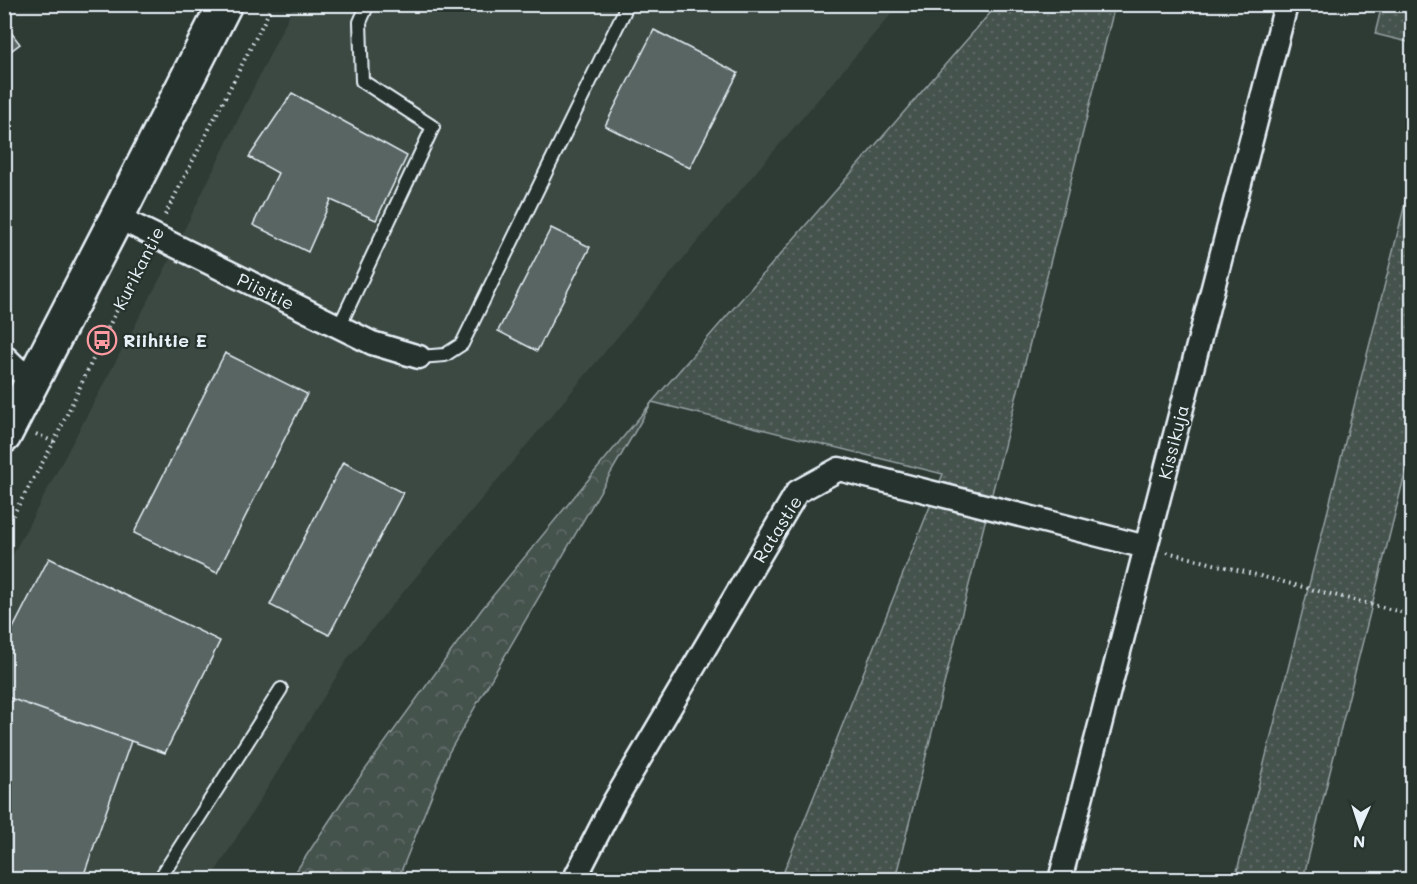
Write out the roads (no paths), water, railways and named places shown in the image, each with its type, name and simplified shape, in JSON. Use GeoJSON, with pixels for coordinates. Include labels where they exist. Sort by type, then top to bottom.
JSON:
{"type":"FeatureCollection","features":[{"type":"Feature","properties":{"kind":"street"},"geometry":{"type":"LineString","coordinates":[[4,436],[225,4]]}},
{"type":"Feature","properties":{"kind":"street","name":"Kissikuja"},"geometry":{"type":"LineString","coordinates":[[1060,879],[1286,5]]}},
{"type":"Feature","properties":{"kind":"street","name":"Piisitie"},"geometry":{"type":"LineString","coordinates":[[117,217],[372,344],[419,357]]}},
{"type":"Feature","properties":{"kind":"street"},"geometry":{"type":"LineString","coordinates":[[4,356],[32,383]]}},
{"type":"Feature","properties":{"kind":"street","name":"Ratastie"},"geometry":{"type":"LineString","coordinates":[[574,879],[614,802],[797,492],[839,469],[1146,547]]}},
{"type":"Feature","properties":{"kind":"lane"},"geometry":{"type":"LineString","coordinates":[[339,327],[433,127],[362,81],[360,22],[368,4]]}},
{"type":"Feature","properties":{"kind":"lane"},"geometry":{"type":"LineString","coordinates":[[419,357],[445,355],[462,344],[624,12],[625,4]]}},
{"type":"Feature","properties":{"kind":"lane"},"geometry":{"type":"LineString","coordinates":[[159,879],[281,689]]}},
{"type":"Feature","properties":{"kind":"place","name":"Riihitie E"},"geometry":{"type":"Point","coordinates":[102,340]}}]}
